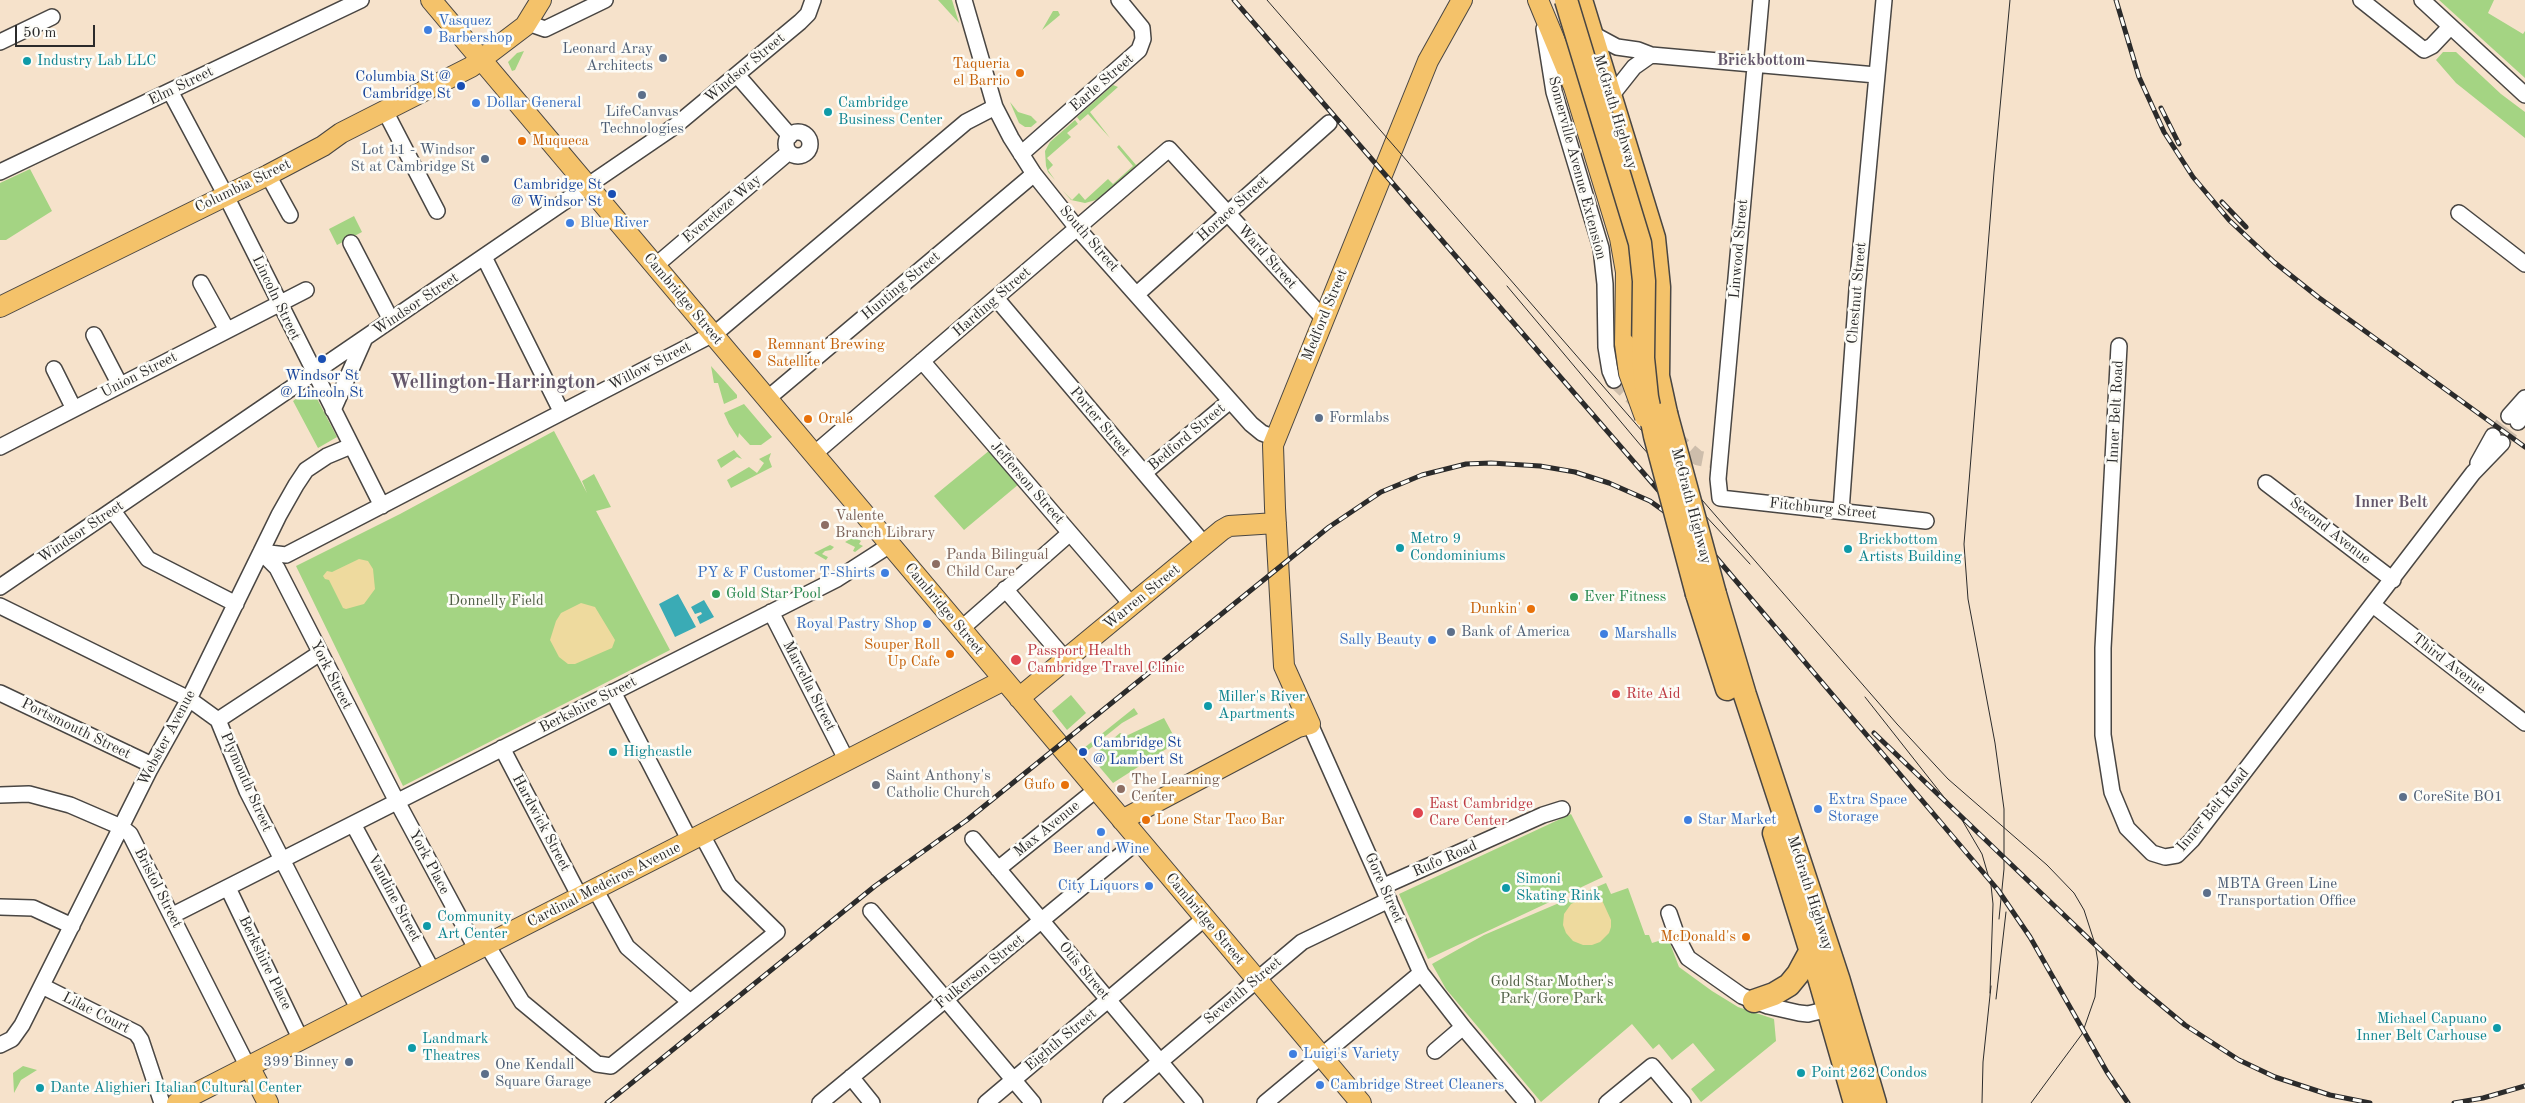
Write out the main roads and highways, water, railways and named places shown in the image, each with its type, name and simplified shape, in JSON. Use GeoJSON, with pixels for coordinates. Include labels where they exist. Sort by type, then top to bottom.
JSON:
{"type":"FeatureCollection","features":[{"type":"Feature","properties":{"kind":"highway","name":"McGrath Highway"},"geometry":{"type":"LineString","coordinates":[[1566,0],[1640,243],[1644,281],[1644,378],[1649,411],[1661,461],[1706,594],[1811,950],[1838,1007]]}},
{"type":"Feature","properties":{"kind":"highway","name":"McGrath Highway"},"geometry":{"type":"LineString","coordinates":[[1581,0],[1656,248],[1660,287],[1657,366],[1706,594],[1742,686],[1838,1007]]}},
{"type":"Feature","properties":{"kind":"highway"},"geometry":{"type":"LineString","coordinates":[[1754,1001],[1774,994],[1789,985],[1798,974],[1811,950]]}},
{"type":"Feature","properties":{"kind":"highway"},"geometry":{"type":"LineString","coordinates":[[1838,1007],[1855,1103]]}},
{"type":"Feature","properties":{"kind":"highway"},"geometry":{"type":"LineString","coordinates":[[1838,1007],[1876,1103]]}},
{"type":"Feature","properties":{"kind":"main road","name":"Cambridge Street"},"geometry":{"type":"LineString","coordinates":[[431,0],[1361,1103]]}},
{"type":"Feature","properties":{"kind":"main road"},"geometry":{"type":"LineString","coordinates":[[482,60],[528,23],[540,0]]}},
{"type":"Feature","properties":{"kind":"main road","name":"Medford Street"},"geometry":{"type":"LineString","coordinates":[[1283,649],[1273,466],[1275,438],[1428,61],[1462,0]]}},
{"type":"Feature","properties":{"kind":"main road","name":"McGrath Highway"},"geometry":{"type":"LineString","coordinates":[[1540,8],[1574,87],[1622,246],[1626,280],[1625,344],[1631,377],[1661,461]]}},
{"type":"Feature","properties":{"kind":"main road","name":"Columbia Street"},"geometry":{"type":"LineString","coordinates":[[0,307],[323,146],[341,132],[482,60]]}},
{"type":"Feature","properties":{"kind":"main road","name":"Warren Street"},"geometry":{"type":"LineString","coordinates":[[1019,698],[1229,526],[1276,523]]}},
{"type":"Feature","properties":{"kind":"main road","name":"Gore Street"},"geometry":{"type":"LineString","coordinates":[[1122,820],[1298,727],[1310,724],[1284,666],[1283,649]]}},
{"type":"Feature","properties":{"kind":"main road","name":"Cardinal Medeiros Avenue"},"geometry":{"type":"LineString","coordinates":[[177,1103],[1004,680]]}},
{"type":"Feature","properties":{"kind":"main road"},"geometry":{"type":"LineString","coordinates":[[249,1066],[268,1103]]}},
{"type":"Feature","properties":{"kind":"water"},"geometry":{"type":"Polygon","coordinates":[[[678,594],[696,627],[675,637],[659,604],[678,594]]]}},
{"type":"Feature","properties":{"kind":"water"},"geometry":{"type":"Polygon","coordinates":[[[704,600],[714,617],[700,624],[697,617],[702,614],[701,612],[695,614],[691,607],[704,600]]]}},
{"type":"Feature","properties":{"kind":"tunnel"},"geometry":{"type":"LineString","coordinates":[[1614,380],[1638,403]]}},
{"type":"Feature","properties":{"kind":"tunnel"},"geometry":{"type":"LineString","coordinates":[[2493,436],[2509,416]]}},
{"type":"Feature","properties":{"kind":"tunnel"},"geometry":{"type":"LineString","coordinates":[[2502,443],[2518,422]]}},
{"type":"Feature","properties":{"kind":"tunnel"},"geometry":{"type":"LineString","coordinates":[[1673,436],[1698,458],[1719,462]]}},
{"type":"Feature","properties":{"kind":"tram line"},"geometry":{"type":"LineString","coordinates":[[1267,0],[1897,724],[1948,779],[2047,865],[2074,893],[2084,910],[2095,944],[2098,962],[2095,997],[2082,1034],[2031,1103]]}},
{"type":"Feature","properties":{"kind":"tram line"},"geometry":{"type":"LineString","coordinates":[[1999,919],[2004,869],[2004,809],[1995,743],[1968,599],[1964,544],[2010,0]]}},
{"type":"Feature","properties":{"kind":"tram line"},"geometry":{"type":"LineString","coordinates":[[1507,286],[1642,447],[1750,564]]}},
{"type":"Feature","properties":{"kind":"tram line"},"geometry":{"type":"LineString","coordinates":[[1865,697],[1962,820],[1982,854],[1991,885],[1993,904],[1990,993]]}},
{"type":"Feature","properties":{"kind":"tram line"},"geometry":{"type":"LineString","coordinates":[[1996,999],[2006,912]]}},
{"type":"Feature","properties":{"kind":"tram line"},"geometry":{"type":"LineString","coordinates":[[1982,1103],[1983,1062],[1991,986]]}},
{"type":"Feature","properties":{"kind":"railway"},"geometry":{"type":"LineString","coordinates":[[1234,0],[1698,536],[1998,890],[2030,937],[2107,1072],[2128,1103]]}},
{"type":"Feature","properties":{"kind":"railway"},"geometry":{"type":"LineString","coordinates":[[2116,0],[2139,77],[2164,132],[2193,177],[2229,220],[2274,262],[2318,297],[2525,447]]}},
{"type":"Feature","properties":{"kind":"railway"},"geometry":{"type":"LineString","coordinates":[[2161,108],[2179,144]]}},
{"type":"Feature","properties":{"kind":"railway"},"geometry":{"type":"LineString","coordinates":[[2222,202],[2246,227]]}},
{"type":"Feature","properties":{"kind":"railway"},"geometry":{"type":"LineString","coordinates":[[607,1103],[875,886],[967,820],[1329,527],[1381,492],[1422,475],[1466,464],[1491,463],[1540,466],[1575,472],[1609,483],[1650,501],[1678,521]]}},
{"type":"Feature","properties":{"kind":"railway"},"geometry":{"type":"LineString","coordinates":[[1874,733],[2137,985],[2185,1025],[2239,1060],[2275,1077],[2330,1095],[2370,1103]]}},
{"type":"Feature","properties":{"kind":"railway"},"geometry":{"type":"LineString","coordinates":[[2454,1103],[2483,1098],[2525,1086]]}},
{"type":"Feature","properties":{"kind":"place","name":"Vasquez Barbershop"},"geometry":{"type":"Point","coordinates":[428,30]}},
{"type":"Feature","properties":{"kind":"place","name":"Leonard Aray Architects"},"geometry":{"type":"Point","coordinates":[663,58]}},
{"type":"Feature","properties":{"kind":"place","name":"Industry Lab LLC"},"geometry":{"type":"Point","coordinates":[27,61]}},
{"type":"Feature","properties":{"kind":"place","name":"Taqueria el Barrio"},"geometry":{"type":"Point","coordinates":[1020,73]}},
{"type":"Feature","properties":{"kind":"place","name":"Columbia St @ Cambridge St"},"geometry":{"type":"Point","coordinates":[461,86]}},
{"type":"Feature","properties":{"kind":"place","name":"LifeCanvas Technologies"},"geometry":{"type":"Point","coordinates":[642,95]}},
{"type":"Feature","properties":{"kind":"place","name":"Dollar General"},"geometry":{"type":"Point","coordinates":[476,103]}},
{"type":"Feature","properties":{"kind":"place","name":"Cambridge Business Center"},"geometry":{"type":"Point","coordinates":[828,112]}},
{"type":"Feature","properties":{"kind":"place","name":"Muqueca"},"geometry":{"type":"Point","coordinates":[522,141]}},
{"type":"Feature","properties":{"kind":"place","name":"Lot 11 - Windsor St at Cambridge St"},"geometry":{"type":"Point","coordinates":[485,159]}},
{"type":"Feature","properties":{"kind":"place","name":"Cambridge St @ Windsor St"},"geometry":{"type":"Point","coordinates":[612,194]}},
{"type":"Feature","properties":{"kind":"place","name":"Blue River"},"geometry":{"type":"Point","coordinates":[570,223]}},
{"type":"Feature","properties":{"kind":"place","name":"Remnant Brewing Satellite"},"geometry":{"type":"Point","coordinates":[757,354]}},
{"type":"Feature","properties":{"kind":"place","name":"Windsor St @ Lincoln St"},"geometry":{"type":"Point","coordinates":[322,359]}},
{"type":"Feature","properties":{"kind":"place","name":"Formlabs"},"geometry":{"type":"Point","coordinates":[1319,418]}},
{"type":"Feature","properties":{"kind":"place","name":"Orale"},"geometry":{"type":"Point","coordinates":[808,419]}},
{"type":"Feature","properties":{"kind":"place","name":"Valente Branch Library"},"geometry":{"type":"Point","coordinates":[825,525]}},
{"type":"Feature","properties":{"kind":"place","name":"Metro 9 Condominiums"},"geometry":{"type":"Point","coordinates":[1400,548]}},
{"type":"Feature","properties":{"kind":"place","name":"Brickbottom Artists Building"},"geometry":{"type":"Point","coordinates":[1848,549]}},
{"type":"Feature","properties":{"kind":"place","name":"Panda Bilingual Child Care"},"geometry":{"type":"Point","coordinates":[936,564]}},
{"type":"Feature","properties":{"kind":"place","name":"PY & F Customer T-Shirts"},"geometry":{"type":"Point","coordinates":[885,573]}},
{"type":"Feature","properties":{"kind":"place","name":"Gold Star Pool"},"geometry":{"type":"Point","coordinates":[716,594]}},
{"type":"Feature","properties":{"kind":"place","name":"Ever Fitness"},"geometry":{"type":"Point","coordinates":[1574,597]}},
{"type":"Feature","properties":{"kind":"place","name":"Dunkin'"},"geometry":{"type":"Point","coordinates":[1531,609]}},
{"type":"Feature","properties":{"kind":"place","name":"Royal Pastry Shop"},"geometry":{"type":"Point","coordinates":[927,624]}},
{"type":"Feature","properties":{"kind":"place","name":"Bank of America"},"geometry":{"type":"Point","coordinates":[1451,632]}},
{"type":"Feature","properties":{"kind":"place","name":"Marshalls"},"geometry":{"type":"Point","coordinates":[1604,634]}},
{"type":"Feature","properties":{"kind":"place","name":"Sally Beauty"},"geometry":{"type":"Point","coordinates":[1432,640]}},
{"type":"Feature","properties":{"kind":"place","name":"Souper Roll Up Cafe"},"geometry":{"type":"Point","coordinates":[950,654]}},
{"type":"Feature","properties":{"kind":"place","name":"Passport Health Cambridge Travel Clinic"},"geometry":{"type":"Point","coordinates":[1016,660]}},
{"type":"Feature","properties":{"kind":"place","name":"Rite Aid"},"geometry":{"type":"Point","coordinates":[1616,694]}},
{"type":"Feature","properties":{"kind":"place","name":"Miller's River Apartments"},"geometry":{"type":"Point","coordinates":[1208,706]}},
{"type":"Feature","properties":{"kind":"place","name":"Highcastle"},"geometry":{"type":"Point","coordinates":[613,752]}},
{"type":"Feature","properties":{"kind":"place","name":"Cambridge St @ Lambert St"},"geometry":{"type":"Point","coordinates":[1083,752]}},
{"type":"Feature","properties":{"kind":"place","name":"Saint Anthony's Catholic Church"},"geometry":{"type":"Point","coordinates":[876,785]}},
{"type":"Feature","properties":{"kind":"place","name":"Gufo"},"geometry":{"type":"Point","coordinates":[1065,785]}},
{"type":"Feature","properties":{"kind":"place","name":"The Learning Center"},"geometry":{"type":"Point","coordinates":[1121,789]}},
{"type":"Feature","properties":{"kind":"place","name":"CoreSite BO1"},"geometry":{"type":"Point","coordinates":[2403,797]}},
{"type":"Feature","properties":{"kind":"place","name":"Extra Space Storage"},"geometry":{"type":"Point","coordinates":[1818,809]}},
{"type":"Feature","properties":{"kind":"place","name":"East Cambridge Care Center"},"geometry":{"type":"Point","coordinates":[1418,813]}},
{"type":"Feature","properties":{"kind":"place","name":"Lone Star Taco Bar"},"geometry":{"type":"Point","coordinates":[1146,820]}},
{"type":"Feature","properties":{"kind":"place","name":"Star Market"},"geometry":{"type":"Point","coordinates":[1688,820]}},
{"type":"Feature","properties":{"kind":"place","name":"Beer and Wine"},"geometry":{"type":"Point","coordinates":[1101,832]}},
{"type":"Feature","properties":{"kind":"place","name":"City Liquors"},"geometry":{"type":"Point","coordinates":[1149,886]}},
{"type":"Feature","properties":{"kind":"place","name":"Simoni Skating Rink"},"geometry":{"type":"Point","coordinates":[1506,888]}},
{"type":"Feature","properties":{"kind":"place","name":"MBTA Green Line Transportation Office"},"geometry":{"type":"Point","coordinates":[2207,893]}},
{"type":"Feature","properties":{"kind":"place","name":"Community Art Center"},"geometry":{"type":"Point","coordinates":[427,926]}},
{"type":"Feature","properties":{"kind":"place","name":"McDonald's"},"geometry":{"type":"Point","coordinates":[1746,937]}},
{"type":"Feature","properties":{"kind":"place","name":"Michael Capuano Inner Belt Carhouse"},"geometry":{"type":"Point","coordinates":[2497,1028]}},
{"type":"Feature","properties":{"kind":"place","name":"Landmark Theatres"},"geometry":{"type":"Point","coordinates":[412,1048]}},
{"type":"Feature","properties":{"kind":"place","name":"Luigi's Variety"},"geometry":{"type":"Point","coordinates":[1293,1054]}},
{"type":"Feature","properties":{"kind":"place","name":"399 Binney"},"geometry":{"type":"Point","coordinates":[349,1062]}},
{"type":"Feature","properties":{"kind":"place","name":"Point 262 Condos"},"geometry":{"type":"Point","coordinates":[1801,1073]}},
{"type":"Feature","properties":{"kind":"place","name":"One Kendall Square Garage"},"geometry":{"type":"Point","coordinates":[485,1074]}},
{"type":"Feature","properties":{"kind":"place","name":"Cambridge Street Cleaners"},"geometry":{"type":"Point","coordinates":[1320,1085]}},
{"type":"Feature","properties":{"kind":"place","name":"Dante Alighieri Italian Cultural Center"},"geometry":{"type":"Point","coordinates":[40,1088]}},
{"type":"Feature","properties":{"kind":"district","name":"Brickbottom"},"geometry":{"type":"Point","coordinates":[1761,61]}},
{"type":"Feature","properties":{"kind":"district","name":"Wellington-Harrington"},"geometry":{"type":"Point","coordinates":[493,383]}},
{"type":"Feature","properties":{"kind":"district","name":"Inner Belt"},"geometry":{"type":"Point","coordinates":[2391,503]}},
{"type":"Feature","properties":{"kind":"park label","name":"Donnelly Field"},"geometry":{"type":"Point","coordinates":[496,601]}},
{"type":"Feature","properties":{"kind":"park label","name":"Gold Star Mother's Park/Gore Park"},"geometry":{"type":"Point","coordinates":[1552,990]}}]}
